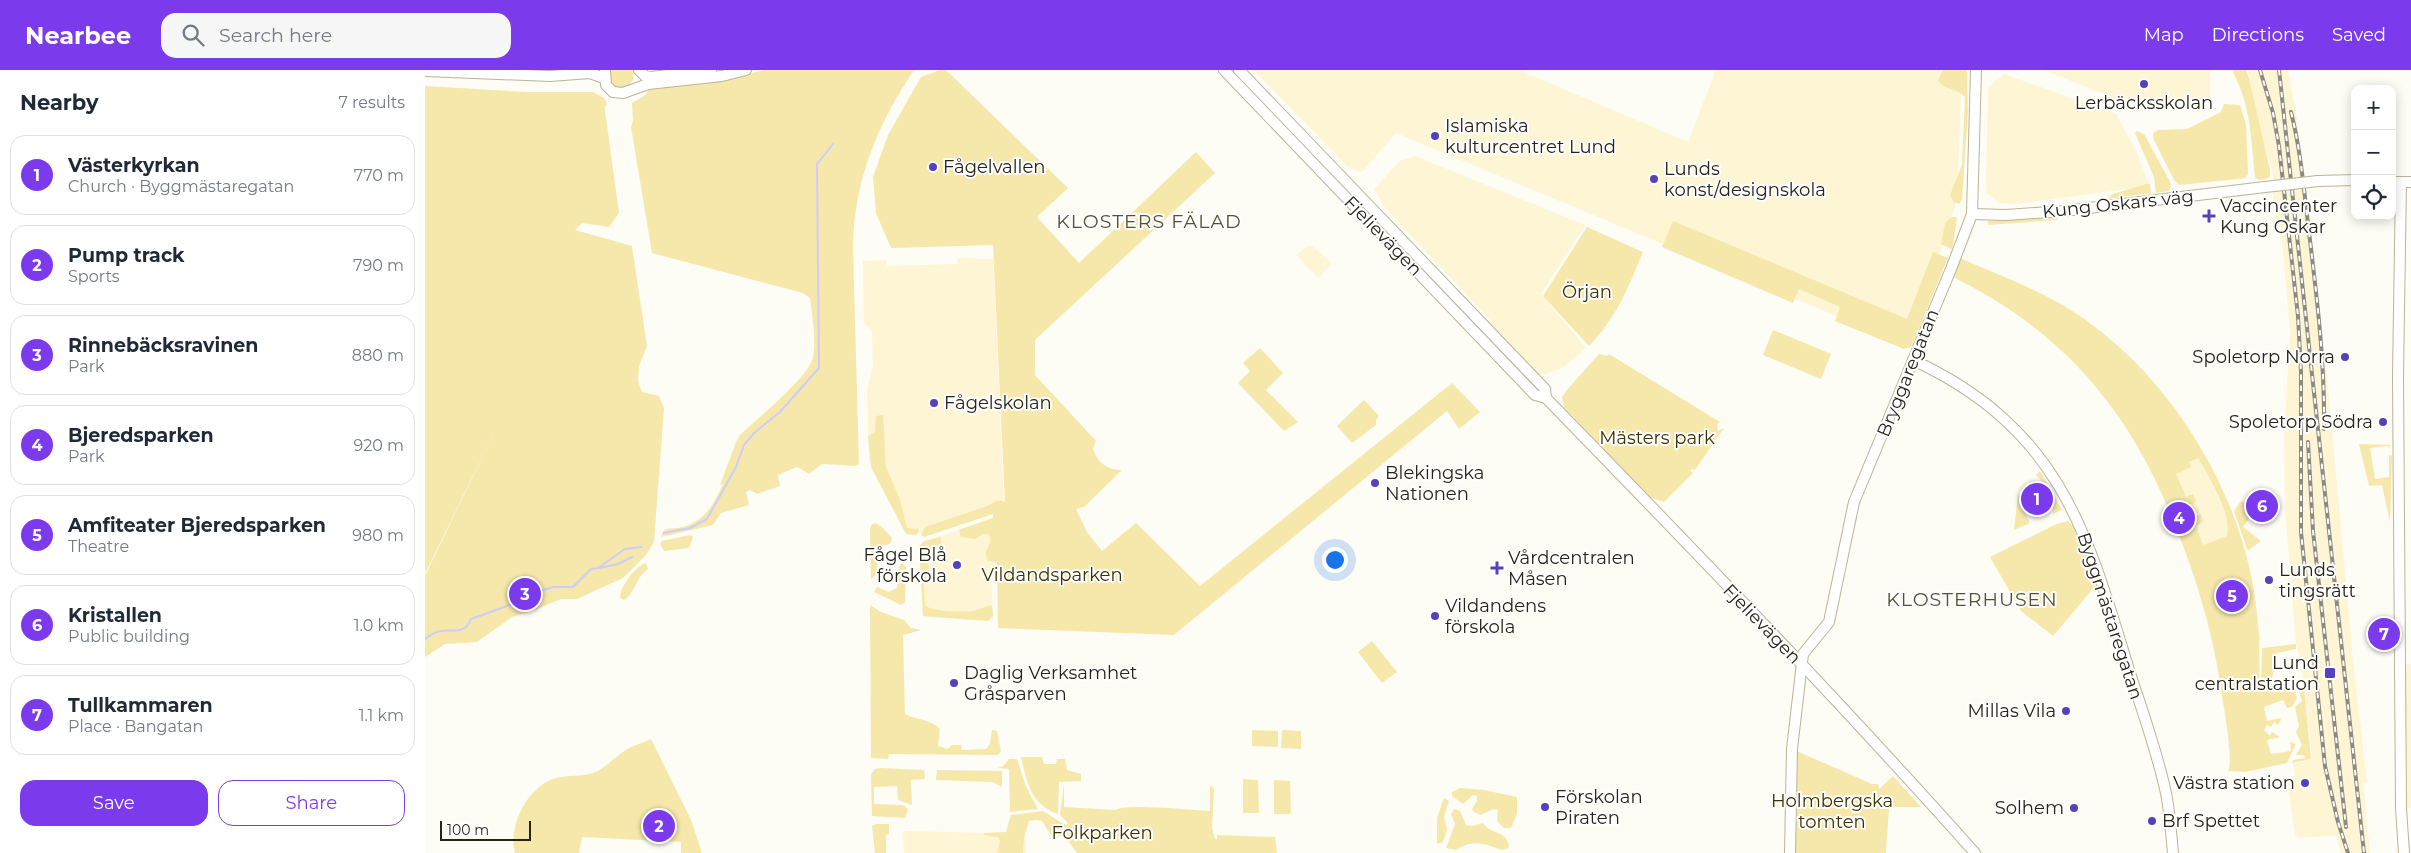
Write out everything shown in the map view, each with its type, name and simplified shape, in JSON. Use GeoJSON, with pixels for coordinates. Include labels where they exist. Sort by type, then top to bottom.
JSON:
{"type":"FeatureCollection","features":[{"type":"Feature","properties":{"kind":"main road"},"geometry":{"type":"LineString","coordinates":[[639,70],[645,76],[651,77],[711,70]]}},
{"type":"Feature","properties":{"kind":"main road"},"geometry":{"type":"LineString","coordinates":[[635,88],[639,80],[639,70]]}},
{"type":"Feature","properties":{"kind":"main road"},"geometry":{"type":"LineString","coordinates":[[425,71],[550,76],[589,73],[604,74],[608,87],[616,92],[626,93],[635,88],[671,81],[722,76],[746,70]]}},
{"type":"Feature","properties":{"kind":"main road","name":"Fjelievägen"},"geometry":{"type":"LineString","coordinates":[[1224,70],[1535,395],[1546,398],[1802,664],[1975,853]]}},
{"type":"Feature","properties":{"kind":"main road","name":"Fjelievägen"},"geometry":{"type":"LineString","coordinates":[[1239,70],[1545,389],[1546,398]]}},
{"type":"Feature","properties":{"kind":"main road","name":"Bryggaregatan"},"geometry":{"type":"LineString","coordinates":[[1790,853],[1793,749],[1804,651],[1826,627],[1833,613],[1854,502],[1972,214],[1976,70]]}},
{"type":"Feature","properties":{"kind":"main road","name":"Kung Oskars väg"},"geometry":{"type":"LineString","coordinates":[[1972,214],[2064,211],[2318,181],[2351,180]]}},
{"type":"Feature","properties":{"kind":"main road"},"geometry":{"type":"LineString","coordinates":[[2401,182],[2398,292],[2401,808],[2403,853]]}},
{"type":"Feature","properties":{"kind":"main road","name":"Byggmästaregatan"},"geometry":{"type":"LineString","coordinates":[[1913,360],[1967,389],[2011,423],[2047,465],[2078,520],[2106,592],[2166,792],[2173,853]]}},
{"type":"Feature","properties":{"kind":"main road"},"geometry":{"type":"LineString","coordinates":[[1798,698],[1805,684],[1811,683],[1822,686]]}},
{"type":"Feature","properties":{"kind":"shaded area"},"geometry":{"type":"Polygon","coordinates":[[[1254,70],[1519,70],[1688,142],[1716,70],[1962,70],[1957,200],[1925,301],[1904,344],[1396,133],[1362,172],[1348,167],[1254,70]]]}},
{"type":"Feature","properties":{"kind":"shaded area","name":"Lerbäcksskolan"},"geometry":{"type":"Polygon","coordinates":[[[2044,70],[2210,70],[2210,103],[2114,98],[2044,70]]]}},
{"type":"Feature","properties":{"kind":"shaded area"},"geometry":{"type":"Polygon","coordinates":[[[2248,70],[2288,70],[2297,120],[2328,386],[2353,660],[2367,782],[2363,783],[2370,853],[2341,853],[2336,835],[2299,838],[2295,835],[2287,778],[2295,776],[2293,764],[2312,759],[2302,667],[2296,644],[2285,509],[2284,435],[2290,333],[2281,228],[2275,218],[2273,201],[2273,173],[2259,126],[2248,70]]]}},
{"type":"Feature","properties":{"kind":"shaded area"},"geometry":{"type":"Polygon","coordinates":[[[2004,74],[2116,114],[2136,151],[2149,184],[2143,187],[2016,204],[1999,203],[1986,192],[1988,87],[2004,74]]]}},
{"type":"Feature","properties":{"kind":"shaded area"},"geometry":{"type":"Polygon","coordinates":[[[1415,156],[1585,225],[1541,294],[1586,348],[1564,367],[1539,376],[1489,324],[1490,320],[1386,209],[1374,189],[1400,161],[1415,156]]]}},
{"type":"Feature","properties":{"kind":"shaded area"},"geometry":{"type":"Polygon","coordinates":[[[1307,246],[1312,246],[1332,263],[1318,278],[1296,255],[1307,246]]]}},
{"type":"Feature","properties":{"kind":"shaded area","name":"Fågelskolan"},"geometry":{"type":"Polygon","coordinates":[[[958,258],[993,259],[1004,502],[926,533],[910,532],[869,459],[867,390],[873,367],[872,331],[864,323],[863,261],[887,260],[887,266],[957,264],[958,258]]]}},
{"type":"Feature","properties":{"kind":"shaded area"},"geometry":{"type":"Polygon","coordinates":[[[2198,458],[2217,493],[2233,532],[2213,580],[2165,474],[2198,458]]]}},
{"type":"Feature","properties":{"kind":"shaded area","name":"Fågel Blå förskola"},"geometry":{"type":"Polygon","coordinates":[[[993,518],[997,560],[991,571],[993,621],[929,617],[922,612],[923,542],[993,518]]]}},
{"type":"Feature","properties":{"kind":"shaded area"},"geometry":{"type":"Polygon","coordinates":[[[2400,664],[2411,664],[2411,808],[2401,808],[2400,664]]]}},
{"type":"Feature","properties":{"kind":"shaded area"},"geometry":{"type":"Polygon","coordinates":[[[903,831],[1026,834],[1026,853],[904,853],[903,831]]]}},
{"type":"Feature","properties":{"kind":"green space"},"geometry":{"type":"Polygon","coordinates":[[[609,70],[633,70],[633,80],[627,87],[617,88],[610,83],[609,70]]]}},
{"type":"Feature","properties":{"kind":"green space"},"geometry":{"type":"Polygon","coordinates":[[[764,70],[914,70],[878,133],[857,201],[853,250],[859,464],[855,466],[822,464],[809,474],[797,467],[778,475],[780,486],[757,494],[750,490],[746,492],[749,505],[721,513],[713,525],[661,537],[663,531],[691,524],[708,511],[723,484],[720,485],[740,435],[789,390],[811,363],[814,349],[814,331],[810,298],[803,293],[652,253],[631,127],[633,121],[632,103],[646,95],[649,88],[740,76],[764,70]]]}},
{"type":"Feature","properties":{"kind":"green space","name":"Vildandsparken"},"geometry":{"type":"Polygon","coordinates":[[[940,70],[946,70],[1068,188],[1037,217],[1079,263],[1196,152],[1215,173],[1035,340],[1035,375],[1096,441],[1093,449],[1100,462],[1112,469],[1122,470],[1084,507],[1076,509],[1087,532],[1102,551],[1136,523],[1200,586],[1452,383],[1480,412],[1459,429],[1447,411],[1174,635],[998,628],[997,562],[988,561],[986,555],[991,539],[988,534],[983,534],[975,539],[961,537],[959,530],[993,518],[993,514],[924,537],[921,535],[925,527],[987,506],[998,500],[1005,502],[993,245],[891,248],[876,213],[873,177],[888,135],[921,77],[940,70]]]}},
{"type":"Feature","properties":{"kind":"green space"},"geometry":{"type":"Polygon","coordinates":[[[1943,70],[1966,70],[1967,72],[1968,111],[1962,199],[1959,204],[1954,202],[1950,195],[1962,165],[1965,97],[1938,81],[1943,70]]]}},
{"type":"Feature","properties":{"kind":"green space"},"geometry":{"type":"Polygon","coordinates":[[[2232,70],[2246,70],[2249,78],[2270,170],[2270,177],[2266,179],[2258,180],[2255,177],[2247,109],[2232,70]]]}},
{"type":"Feature","properties":{"kind":"green space"},"geometry":{"type":"Polygon","coordinates":[[[425,86],[526,92],[593,92],[604,98],[607,104],[605,111],[619,213],[609,227],[582,223],[575,230],[632,246],[647,346],[639,366],[638,381],[642,392],[659,396],[664,408],[654,542],[646,555],[623,578],[577,599],[561,599],[512,617],[477,642],[445,644],[425,657],[425,576],[501,418],[425,574],[425,86]]]}},
{"type":"Feature","properties":{"kind":"green space"},"geometry":{"type":"Polygon","coordinates":[[[2224,104],[2240,105],[2246,125],[2248,174],[2245,178],[2179,185],[2174,180],[2153,138],[2153,133],[2158,130],[2187,129],[2221,112],[2224,104]]]}},
{"type":"Feature","properties":{"kind":"green space"},"geometry":{"type":"Polygon","coordinates":[[[2137,131],[2144,134],[2169,180],[2171,185],[2169,191],[2156,193],[2154,177],[2135,133],[2137,131]]]}},
{"type":"Feature","properties":{"kind":"green space"},"geometry":{"type":"Polygon","coordinates":[[[2150,184],[2151,193],[2106,199],[2113,194],[2150,184]]]}},
{"type":"Feature","properties":{"kind":"green space"},"geometry":{"type":"Polygon","coordinates":[[[1952,217],[1957,217],[1953,245],[1949,254],[1951,249],[1941,244],[1945,223],[1952,217]]]}},
{"type":"Feature","properties":{"kind":"green space"},"geometry":{"type":"Polygon","coordinates":[[[2057,217],[2057,220],[1988,225],[1988,221],[2057,217]]]}},
{"type":"Feature","properties":{"kind":"green space"},"geometry":{"type":"Polygon","coordinates":[[[1673,221],[1907,319],[1933,252],[1948,258],[1912,346],[1904,349],[1835,321],[1840,307],[1799,289],[1793,303],[1662,247],[1673,221]]]}},
{"type":"Feature","properties":{"kind":"green space","name":"Örjan"},"geometry":{"type":"Polygon","coordinates":[[[1587,227],[1643,252],[1627,290],[1614,313],[1589,346],[1543,296],[1587,227]]]}},
{"type":"Feature","properties":{"kind":"green space"},"geometry":{"type":"Polygon","coordinates":[[[1962,259],[2016,282],[2069,309],[2101,332],[2132,359],[2160,389],[2185,422],[2207,458],[2225,495],[2240,533],[2256,602],[2261,687],[2262,648],[2296,644],[2296,649],[2277,653],[2272,678],[2261,689],[2261,692],[2294,688],[2297,698],[2292,707],[2287,708],[2283,700],[2264,707],[2267,721],[2280,718],[2281,720],[2278,725],[2274,722],[2271,727],[2267,725],[2264,730],[2270,736],[2272,732],[2280,737],[2267,740],[2271,754],[2291,751],[2290,742],[2296,744],[2287,763],[2245,772],[2228,771],[2230,756],[2226,719],[2206,615],[2182,543],[2164,498],[2143,457],[2120,419],[2094,384],[2064,353],[2030,324],[1992,298],[1949,275],[1955,260],[1962,259]],[[2198,458],[2189,462],[2191,467],[2176,474],[2186,497],[2193,494],[2196,502],[2189,506],[2193,517],[2201,514],[2203,522],[2196,526],[2203,545],[2227,536],[2228,528],[2227,518],[2214,486],[2198,458]]]}},
{"type":"Feature","properties":{"kind":"green space"},"geometry":{"type":"Polygon","coordinates":[[[1773,330],[1831,354],[1821,379],[1763,355],[1773,330]]]}},
{"type":"Feature","properties":{"kind":"green space"},"geometry":{"type":"Polygon","coordinates":[[[1260,348],[1283,373],[1266,390],[1298,422],[1284,431],[1238,383],[1250,371],[1243,363],[1260,348]]]}},
{"type":"Feature","properties":{"kind":"green space","name":"Mästers park"},"geometry":{"type":"Polygon","coordinates":[[[1599,354],[1607,356],[1609,354],[1720,422],[1717,424],[1718,431],[1724,428],[1695,470],[1692,469],[1690,471],[1693,473],[1664,502],[1649,497],[1564,407],[1562,397],[1599,354]]]}},
{"type":"Feature","properties":{"kind":"green space"},"geometry":{"type":"Polygon","coordinates":[[[1364,400],[1379,416],[1376,420],[1376,425],[1352,443],[1337,426],[1364,400]]]}},
{"type":"Feature","properties":{"kind":"green space"},"geometry":{"type":"Polygon","coordinates":[[[883,415],[886,467],[900,500],[907,528],[919,529],[917,535],[906,534],[871,467],[868,436],[875,432],[876,416],[883,415]]]}},
{"type":"Feature","properties":{"kind":"green space"},"geometry":{"type":"Polygon","coordinates":[[[2359,444],[2390,445],[2389,449],[2388,446],[2370,448],[2375,479],[2389,477],[2389,455],[2392,456],[2390,522],[2382,485],[2369,486],[2359,444]]]}},
{"type":"Feature","properties":{"kind":"green space"},"geometry":{"type":"Polygon","coordinates":[[[2040,471],[2062,510],[2053,514],[2053,502],[2040,487],[2041,480],[2036,475],[2040,471]]]}},
{"type":"Feature","properties":{"kind":"green space"},"geometry":{"type":"Polygon","coordinates":[[[2018,494],[2022,497],[2022,507],[2030,523],[2014,530],[2018,494]]]}},
{"type":"Feature","properties":{"kind":"green space"},"geometry":{"type":"Polygon","coordinates":[[[2241,501],[2256,509],[2243,527],[2261,541],[2249,550],[2247,549],[2234,511],[2241,501]]]}},
{"type":"Feature","properties":{"kind":"green space"},"geometry":{"type":"Polygon","coordinates":[[[2068,521],[2073,526],[2096,585],[2053,636],[2021,611],[1990,557],[2057,524],[2068,521]]]}},
{"type":"Feature","properties":{"kind":"green space"},"geometry":{"type":"Polygon","coordinates":[[[875,523],[882,527],[892,538],[891,543],[880,547],[876,575],[871,579],[870,531],[871,525],[875,523]]]}},
{"type":"Feature","properties":{"kind":"green space"},"geometry":{"type":"Polygon","coordinates":[[[690,535],[693,537],[689,548],[664,551],[660,544],[662,541],[690,535]]]}},
{"type":"Feature","properties":{"kind":"green space"},"geometry":{"type":"Polygon","coordinates":[[[941,537],[941,545],[928,547],[924,551],[929,568],[924,584],[925,605],[934,609],[955,611],[973,611],[992,606],[993,615],[988,621],[923,616],[919,546],[924,541],[941,537]]]}},
{"type":"Feature","properties":{"kind":"green space"},"geometry":{"type":"Polygon","coordinates":[[[646,563],[648,569],[640,577],[631,594],[624,600],[620,598],[629,578],[637,568],[646,563]]]}},
{"type":"Feature","properties":{"kind":"green space"},"geometry":{"type":"Polygon","coordinates":[[[902,563],[906,567],[905,603],[901,605],[874,592],[877,587],[889,592],[897,588],[899,566],[902,563]]]}},
{"type":"Feature","properties":{"kind":"green space"},"geometry":{"type":"Polygon","coordinates":[[[870,605],[881,612],[904,620],[911,628],[921,630],[903,635],[905,714],[928,721],[940,729],[938,746],[948,749],[952,745],[961,745],[962,750],[986,749],[990,744],[992,730],[997,731],[1001,752],[997,755],[889,754],[888,759],[871,758],[870,605]]]}},
{"type":"Feature","properties":{"kind":"green space"},"geometry":{"type":"Polygon","coordinates":[[[1372,641],[1397,672],[1382,683],[1358,652],[1372,641]]]}},
{"type":"Feature","properties":{"kind":"green space"},"geometry":{"type":"Polygon","coordinates":[[[2304,687],[2311,759],[2292,763],[2293,760],[2305,758],[2304,755],[2296,755],[2302,745],[2296,732],[2299,726],[2295,707],[2302,701],[2298,688],[2304,687]]]}},
{"type":"Feature","properties":{"kind":"green space"},"geometry":{"type":"Polygon","coordinates":[[[1252,730],[1278,731],[1278,747],[1252,746],[1252,730]]]}},
{"type":"Feature","properties":{"kind":"green space"},"geometry":{"type":"Polygon","coordinates":[[[1282,730],[1301,731],[1301,749],[1281,748],[1282,730]]]}},
{"type":"Feature","properties":{"kind":"green space"},"geometry":{"type":"Polygon","coordinates":[[[651,739],[691,820],[702,853],[681,853],[681,842],[582,837],[579,853],[515,853],[514,832],[521,810],[527,800],[543,784],[553,779],[598,771],[629,748],[651,739]]]}},
{"type":"Feature","properties":{"kind":"green space","name":"Holmbergska tomten"},"geometry":{"type":"Polygon","coordinates":[[[1792,749],[1872,784],[1878,784],[1879,789],[1893,776],[1921,807],[1889,807],[1886,853],[1790,853],[1792,749]]]}},
{"type":"Feature","properties":{"kind":"green space"},"geometry":{"type":"Polygon","coordinates":[[[1021,757],[1042,757],[1044,764],[1056,764],[1057,759],[1065,759],[1067,770],[1081,774],[1081,781],[1059,782],[1058,814],[1049,810],[1036,799],[1028,784],[1021,757]]]}},
{"type":"Feature","properties":{"kind":"green space"},"geometry":{"type":"Polygon","coordinates":[[[1009,759],[1017,759],[1026,787],[1038,809],[1010,812],[1009,769],[998,768],[1003,766],[1009,759]]]}},
{"type":"Feature","properties":{"kind":"green space"},"geometry":{"type":"Polygon","coordinates":[[[875,769],[924,770],[925,779],[911,780],[912,805],[898,800],[897,786],[874,787],[874,804],[903,805],[908,809],[905,818],[872,816],[871,774],[875,769]]]}},
{"type":"Feature","properties":{"kind":"green space"},"geometry":{"type":"Polygon","coordinates":[[[937,770],[1002,771],[1002,787],[993,782],[936,780],[937,770]]]}},
{"type":"Feature","properties":{"kind":"green space"},"geometry":{"type":"Polygon","coordinates":[[[1243,779],[1258,780],[1259,813],[1243,813],[1243,779]]]}},
{"type":"Feature","properties":{"kind":"green space"},"geometry":{"type":"Polygon","coordinates":[[[1274,780],[1290,781],[1291,814],[1274,814],[1274,780]]]}},
{"type":"Feature","properties":{"kind":"green space","name":"Folkparken"},"geometry":{"type":"Polygon","coordinates":[[[1064,784],[1064,807],[1115,810],[1145,807],[1210,811],[1210,787],[1212,786],[1214,789],[1212,828],[1215,839],[1217,839],[1217,835],[1275,837],[1277,853],[1077,853],[1069,842],[1071,838],[1051,835],[1042,821],[1036,820],[1029,821],[1024,837],[1023,853],[995,853],[998,852],[1000,840],[998,837],[984,835],[984,833],[1006,832],[1011,815],[1043,811],[1067,826],[1067,822],[1060,815],[1064,784]]]}},
{"type":"Feature","properties":{"kind":"green space"},"geometry":{"type":"Polygon","coordinates":[[[1460,788],[1484,790],[1517,797],[1517,814],[1511,828],[1504,828],[1497,821],[1498,810],[1493,809],[1481,815],[1474,812],[1472,809],[1477,801],[1477,796],[1473,795],[1463,804],[1452,796],[1452,792],[1460,788]]]}},
{"type":"Feature","properties":{"kind":"green space"},"geometry":{"type":"Polygon","coordinates":[[[1444,798],[1449,801],[1444,817],[1447,830],[1443,842],[1437,844],[1437,818],[1444,798]]]}},
{"type":"Feature","properties":{"kind":"green space"},"geometry":{"type":"Polygon","coordinates":[[[1454,809],[1460,811],[1466,825],[1472,826],[1483,823],[1488,829],[1505,838],[1509,848],[1502,850],[1473,843],[1456,850],[1446,848],[1455,824],[1451,814],[1454,809]]]}},
{"type":"Feature","properties":{"kind":"green space"},"geometry":{"type":"Polygon","coordinates":[[[876,824],[889,824],[889,834],[886,835],[886,853],[875,853],[872,826],[876,824]]]}},
{"type":"Feature","properties":{"kind":"waterway"},"geometry":{"type":"LineString","coordinates":[[664,533],[690,528],[707,519],[736,467],[744,445],[754,433],[780,412],[819,368],[817,164],[833,144]]}},
{"type":"Feature","properties":{"kind":"waterway"},"geometry":{"type":"LineString","coordinates":[[425,639],[440,631],[462,629],[471,619],[515,603],[524,593],[537,592],[553,587],[573,587],[591,569],[598,568],[625,549],[642,547]]}},
{"type":"Feature","properties":{"kind":"waterway"},"geometry":{"type":"LineString","coordinates":[[599,568],[618,564],[632,557]]}},
{"type":"Feature","properties":{"kind":"railway"},"geometry":{"type":"LineString","coordinates":[[2260,70],[2273,113],[2279,146],[2298,316],[2301,372],[2301,532],[2325,766],[2338,822],[2348,853]]}},
{"type":"Feature","properties":{"kind":"railway"},"geometry":{"type":"LineString","coordinates":[[2279,70],[2364,853]]}},
{"type":"Feature","properties":{"kind":"railway"},"geometry":{"type":"LineString","coordinates":[[2291,112],[2302,172],[2318,306],[2322,355],[2324,429]]}},
{"type":"Feature","properties":{"kind":"railway"},"geometry":{"type":"LineString","coordinates":[[2308,442],[2313,531],[2346,827]]}},
{"type":"Feature","properties":{"kind":"place","name":"Lerbäcksskolan"},"geometry":{"type":"Point","coordinates":[2144,84]}},
{"type":"Feature","properties":{"kind":"place","name":"Islamiska kulturcentret Lund"},"geometry":{"type":"Point","coordinates":[1435,136]}},
{"type":"Feature","properties":{"kind":"place","name":"Fågelvallen"},"geometry":{"type":"Point","coordinates":[933,167]}},
{"type":"Feature","properties":{"kind":"place","name":"Lunds konst/designskola"},"geometry":{"type":"Point","coordinates":[1654,179]}},
{"type":"Feature","properties":{"kind":"place","name":"Vaccincenter Kung Oskar"},"geometry":{"type":"Point","coordinates":[2209,216]}},
{"type":"Feature","properties":{"kind":"place","name":"Spoletorp Norra"},"geometry":{"type":"Point","coordinates":[2345,357]}},
{"type":"Feature","properties":{"kind":"place","name":"Fågelskolan"},"geometry":{"type":"Point","coordinates":[934,403]}},
{"type":"Feature","properties":{"kind":"place","name":"Spoletorp Södra"},"geometry":{"type":"Point","coordinates":[2383,422]}},
{"type":"Feature","properties":{"kind":"place","name":"Blekingska Nationen"},"geometry":{"type":"Point","coordinates":[1375,483]}},
{"type":"Feature","properties":{"kind":"place","name":"Västerkyrkan"},"geometry":{"type":"Point","coordinates":[2037,499]}},
{"type":"Feature","properties":{"kind":"place","name":"Kristallen"},"geometry":{"type":"Point","coordinates":[2262,506]}},
{"type":"Feature","properties":{"kind":"place","name":"Bjeredsparken"},"geometry":{"type":"Point","coordinates":[2179,518]}},
{"type":"Feature","properties":{"kind":"place","name":"Fågel Blå förskola"},"geometry":{"type":"Point","coordinates":[957,565]}},
{"type":"Feature","properties":{"kind":"place","name":"Vårdcentralen Måsen"},"geometry":{"type":"Point","coordinates":[1497,568]}},
{"type":"Feature","properties":{"kind":"place","name":"Lunds tingsrätt"},"geometry":{"type":"Point","coordinates":[2269,580]}},
{"type":"Feature","properties":{"kind":"place","name":"Rinnebäcksravinen"},"geometry":{"type":"Point","coordinates":[525,594]}},
{"type":"Feature","properties":{"kind":"place","name":"Amfiteater Bjeredsparken"},"geometry":{"type":"Point","coordinates":[2232,596]}},
{"type":"Feature","properties":{"kind":"place","name":"Vildandens förskola"},"geometry":{"type":"Point","coordinates":[1435,616]}},
{"type":"Feature","properties":{"kind":"place","name":"Tullkammaren"},"geometry":{"type":"Point","coordinates":[2384,634]}},
{"type":"Feature","properties":{"kind":"place","name":"Lund centralstation"},"geometry":{"type":"Point","coordinates":[2330,673]}},
{"type":"Feature","properties":{"kind":"place","name":"Daglig Verksamhet Gråsparven"},"geometry":{"type":"Point","coordinates":[954,683]}},
{"type":"Feature","properties":{"kind":"place","name":"Millas Vila"},"geometry":{"type":"Point","coordinates":[2066,711]}},
{"type":"Feature","properties":{"kind":"place","name":"Västra station"},"geometry":{"type":"Point","coordinates":[2305,783]}},
{"type":"Feature","properties":{"kind":"place","name":"Förskolan Piraten"},"geometry":{"type":"Point","coordinates":[1545,807]}},
{"type":"Feature","properties":{"kind":"place","name":"Solhem"},"geometry":{"type":"Point","coordinates":[2074,808]}},
{"type":"Feature","properties":{"kind":"place","name":"Brf Spettet"},"geometry":{"type":"Point","coordinates":[2152,821]}},
{"type":"Feature","properties":{"kind":"place","name":"Pump track"},"geometry":{"type":"Point","coordinates":[659,826]}},
{"type":"Feature","properties":{"kind":"district","name":"KLOSTERS FÄLAD"},"geometry":{"type":"Point","coordinates":[1149,221]}},
{"type":"Feature","properties":{"kind":"district","name":"KLOSTERHUSEN"},"geometry":{"type":"Point","coordinates":[1972,599]}}]}
